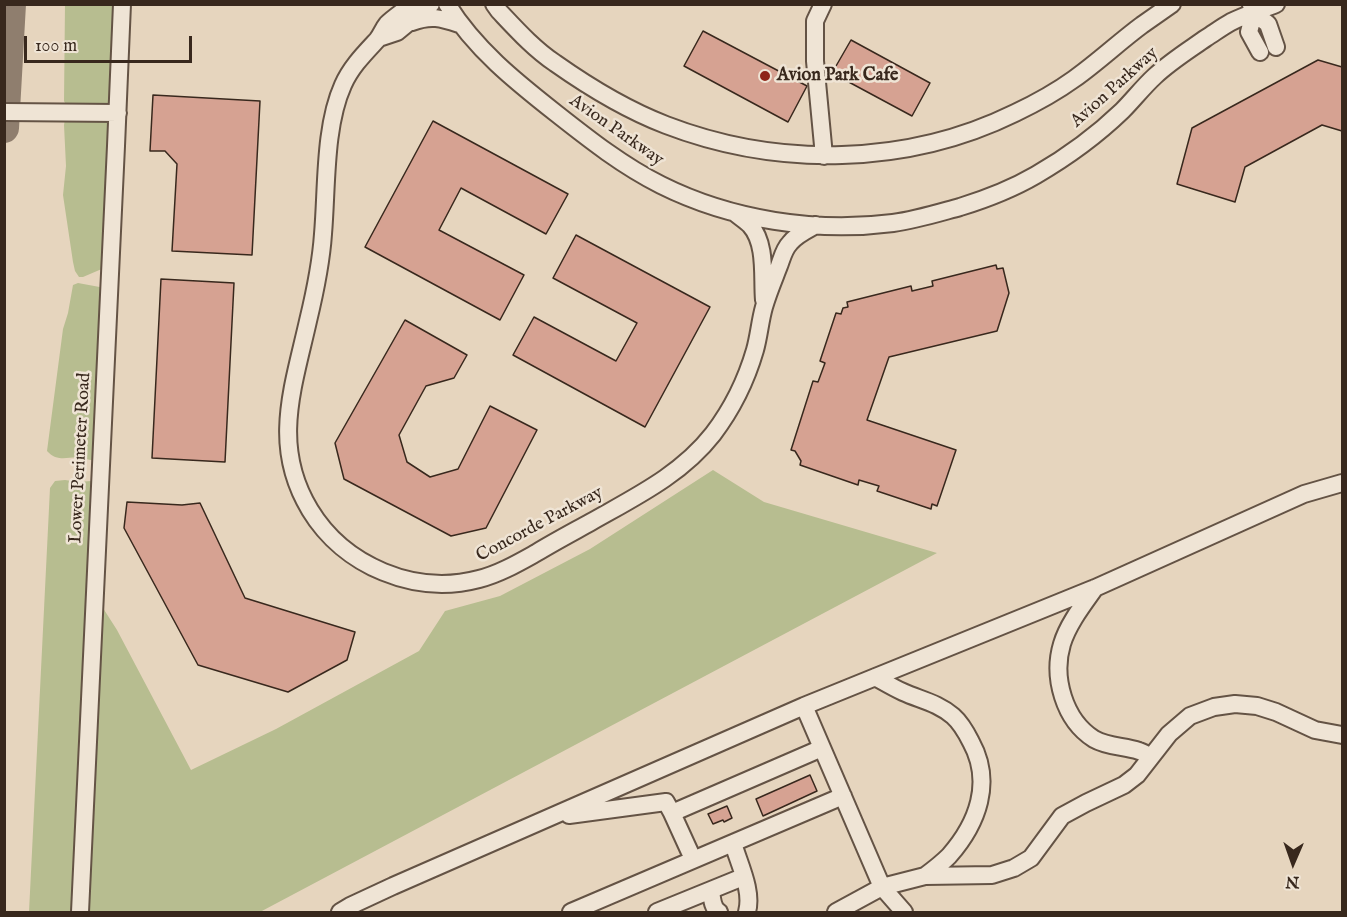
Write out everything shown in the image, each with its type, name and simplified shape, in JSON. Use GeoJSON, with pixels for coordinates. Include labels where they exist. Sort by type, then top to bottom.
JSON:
{"type":"FeatureCollection","features":[{"type":"Feature","properties":{"kind":"street","name":"Lower Perimeter Road"},"geometry":{"type":"LineString","coordinates":[[80,912],[122,4]]}},
{"type":"Feature","properties":{"kind":"street","name":"Concorde Parkway"},"geometry":{"type":"LineString","coordinates":[[431,4],[409,10],[397,32],[379,38],[363,54],[342,87],[330,132],[323,239],[317,281],[291,394],[287,426],[291,465],[304,501],[326,532],[354,557],[373,568],[408,580],[430,583],[444,584],[479,579],[512,566],[671,475],[687,462],[714,433],[730,410],[749,369],[764,307],[785,251],[790,242],[816,225]]}},
{"type":"Feature","properties":{"kind":"street","name":"Avion Parkway"},"geometry":{"type":"LineString","coordinates":[[447,4],[459,24],[514,81],[632,170],[662,186],[734,213],[774,221],[816,225],[894,223],[980,201],[1011,188],[1079,147],[1097,133],[1122,111],[1155,76],[1178,57],[1252,9],[1276,4]]}},
{"type":"Feature","properties":{"kind":"street","name":"Avion Parkway"},"geometry":{"type":"LineString","coordinates":[[494,4],[536,48],[554,63],[636,112],[665,125],[727,144],[791,154],[824,156],[889,152],[921,146],[994,122],[1044,98],[1072,81],[1172,4]]}},
{"type":"Feature","properties":{"kind":"street"},"geometry":{"type":"LineString","coordinates":[[822,4],[815,21],[814,61],[824,156]]}},
{"type":"Feature","properties":{"kind":"street"},"geometry":{"type":"LineString","coordinates":[[1252,9],[1249,32],[1268,50]]}},
{"type":"Feature","properties":{"kind":"street"},"geometry":{"type":"LineString","coordinates":[[409,10],[425,18],[442,18],[459,24]]}},
{"type":"Feature","properties":{"kind":"street"},"geometry":{"type":"LineString","coordinates":[[5,112],[118,113]]}},
{"type":"Feature","properties":{"kind":"street","name":"Concorde Parkway"},"geometry":{"type":"LineString","coordinates":[[734,213],[750,225],[758,237],[764,307]]}},
{"type":"Feature","properties":{"kind":"street"},"geometry":{"type":"LineString","coordinates":[[340,912],[804,706],[1095,588],[1304,494],[1342,483]]}},
{"type":"Feature","properties":{"kind":"street"},"geometry":{"type":"LineString","coordinates":[[1095,588],[1071,625],[1062,644],[1059,681],[1064,700],[1072,716],[1094,739],[1108,745],[1139,751],[1151,757]]}},
{"type":"Feature","properties":{"kind":"street"},"geometry":{"type":"LineString","coordinates":[[875,677],[903,692],[934,704],[952,715],[963,727],[978,754],[982,787],[973,820],[948,857],[925,876]]}},
{"type":"Feature","properties":{"kind":"street"},"geometry":{"type":"LineString","coordinates":[[836,912],[882,887],[925,876],[992,875],[1014,868],[1031,858],[1062,816],[1124,785],[1137,775],[1169,734],[1190,716],[1214,707],[1235,704],[1257,706],[1315,730],[1342,735]]}},
{"type":"Feature","properties":{"kind":"street"},"geometry":{"type":"LineString","coordinates":[[804,706],[882,887],[904,912]]}},
{"type":"Feature","properties":{"kind":"street"},"geometry":{"type":"LineString","coordinates":[[672,813],[822,748]]}},
{"type":"Feature","properties":{"kind":"street"},"geometry":{"type":"LineString","coordinates":[[580,910],[693,859],[843,796]]}},
{"type":"Feature","properties":{"kind":"street"},"geometry":{"type":"LineString","coordinates":[[550,818],[666,802],[693,859]]}},
{"type":"Feature","properties":{"kind":"street"},"geometry":{"type":"LineString","coordinates":[[733,843],[748,892],[747,910]]}},
{"type":"Feature","properties":{"kind":"street"},"geometry":{"type":"LineString","coordinates":[[657,912],[685,907],[711,890],[743,877]]}},
{"type":"Feature","properties":{"kind":"street"},"geometry":{"type":"LineString","coordinates":[[711,890],[713,902],[719,912]]}},
{"type":"Feature","properties":{"kind":"green space"},"geometry":{"type":"Polygon","coordinates":[[[65,5],[117,5],[113,101],[108,106],[67,107],[64,101],[65,5]]]}},
{"type":"Feature","properties":{"kind":"green space"},"geometry":{"type":"Polygon","coordinates":[[[65,119],[109,121],[104,268],[83,277],[79,277],[75,271],[63,195],[66,166],[65,119]]]}},
{"type":"Feature","properties":{"kind":"green space"},"geometry":{"type":"Polygon","coordinates":[[[78,283],[105,288],[97,460],[59,458],[47,451],[63,329],[73,285],[78,283]]]}},
{"type":"Feature","properties":{"kind":"green space"},"geometry":{"type":"Polygon","coordinates":[[[713,470],[764,502],[937,553],[260,912],[80,912],[94,594],[117,630],[191,770],[276,729],[419,651],[445,611],[500,596],[590,549],[713,470]]]}},
{"type":"Feature","properties":{"kind":"green space"},"geometry":{"type":"Polygon","coordinates":[[[55,481],[91,481],[94,485],[71,912],[29,912],[50,488],[55,481]]]}},
{"type":"Feature","properties":{"kind":"building"},"geometry":{"type":"Polygon","coordinates":[[[703,31],[807,86],[788,122],[684,66],[703,31]]]}},
{"type":"Feature","properties":{"kind":"building"},"geometry":{"type":"Polygon","coordinates":[[[851,40],[930,83],[912,116],[832,73],[851,40]]]}},
{"type":"Feature","properties":{"kind":"building"},"geometry":{"type":"Polygon","coordinates":[[[1318,60],[1342,67],[1342,131],[1322,125],[1245,167],[1235,202],[1177,184],[1192,128],[1318,60]]]}},
{"type":"Feature","properties":{"kind":"building"},"geometry":{"type":"Polygon","coordinates":[[[153,95],[260,101],[252,255],[172,251],[177,164],[165,151],[150,151],[153,95]]]}},
{"type":"Feature","properties":{"kind":"building"},"geometry":{"type":"Polygon","coordinates":[[[433,121],[568,194],[546,234],[461,188],[439,230],[524,275],[500,320],[365,247],[433,121]]]}},
{"type":"Feature","properties":{"kind":"building"},"geometry":{"type":"Polygon","coordinates":[[[576,235],[710,307],[645,427],[513,355],[534,317],[616,361],[637,323],[553,278],[576,235]]]}},
{"type":"Feature","properties":{"kind":"building"},"geometry":{"type":"Polygon","coordinates":[[[996,265],[997,269],[1003,268],[1009,293],[997,331],[889,357],[867,420],[956,450],[937,506],[932,504],[931,509],[877,491],[879,486],[859,480],[858,485],[800,465],[801,461],[795,451],[791,450],[813,381],[818,382],[825,363],[820,361],[836,313],[841,314],[843,308],[848,307],[847,302],[911,286],[912,291],[933,286],[932,281],[996,265]]]}},
{"type":"Feature","properties":{"kind":"building"},"geometry":{"type":"Polygon","coordinates":[[[161,279],[234,283],[225,462],[152,458],[161,279]]]}},
{"type":"Feature","properties":{"kind":"building"},"geometry":{"type":"Polygon","coordinates":[[[405,320],[467,355],[454,378],[426,386],[399,435],[407,462],[430,477],[458,469],[490,406],[537,430],[486,528],[451,536],[344,479],[335,443],[405,320]]]}},
{"type":"Feature","properties":{"kind":"building"},"geometry":{"type":"Polygon","coordinates":[[[127,502],[182,505],[200,503],[245,598],[355,632],[347,660],[288,692],[198,665],[124,528],[127,502]]]}},
{"type":"Feature","properties":{"kind":"building"},"geometry":{"type":"Polygon","coordinates":[[[810,775],[817,791],[763,816],[756,799],[810,775]]]}},
{"type":"Feature","properties":{"kind":"building"},"geometry":{"type":"Polygon","coordinates":[[[727,806],[732,818],[713,824],[708,814],[727,806]]]}},
{"type":"Feature","properties":{"kind":"taxiway"},"geometry":{"type":"LineString","coordinates":[[4,128],[11,4]]}},
{"type":"Feature","properties":{"kind":"place","name":"Avion Park Cafe"},"geometry":{"type":"Point","coordinates":[765,76]}}]}
